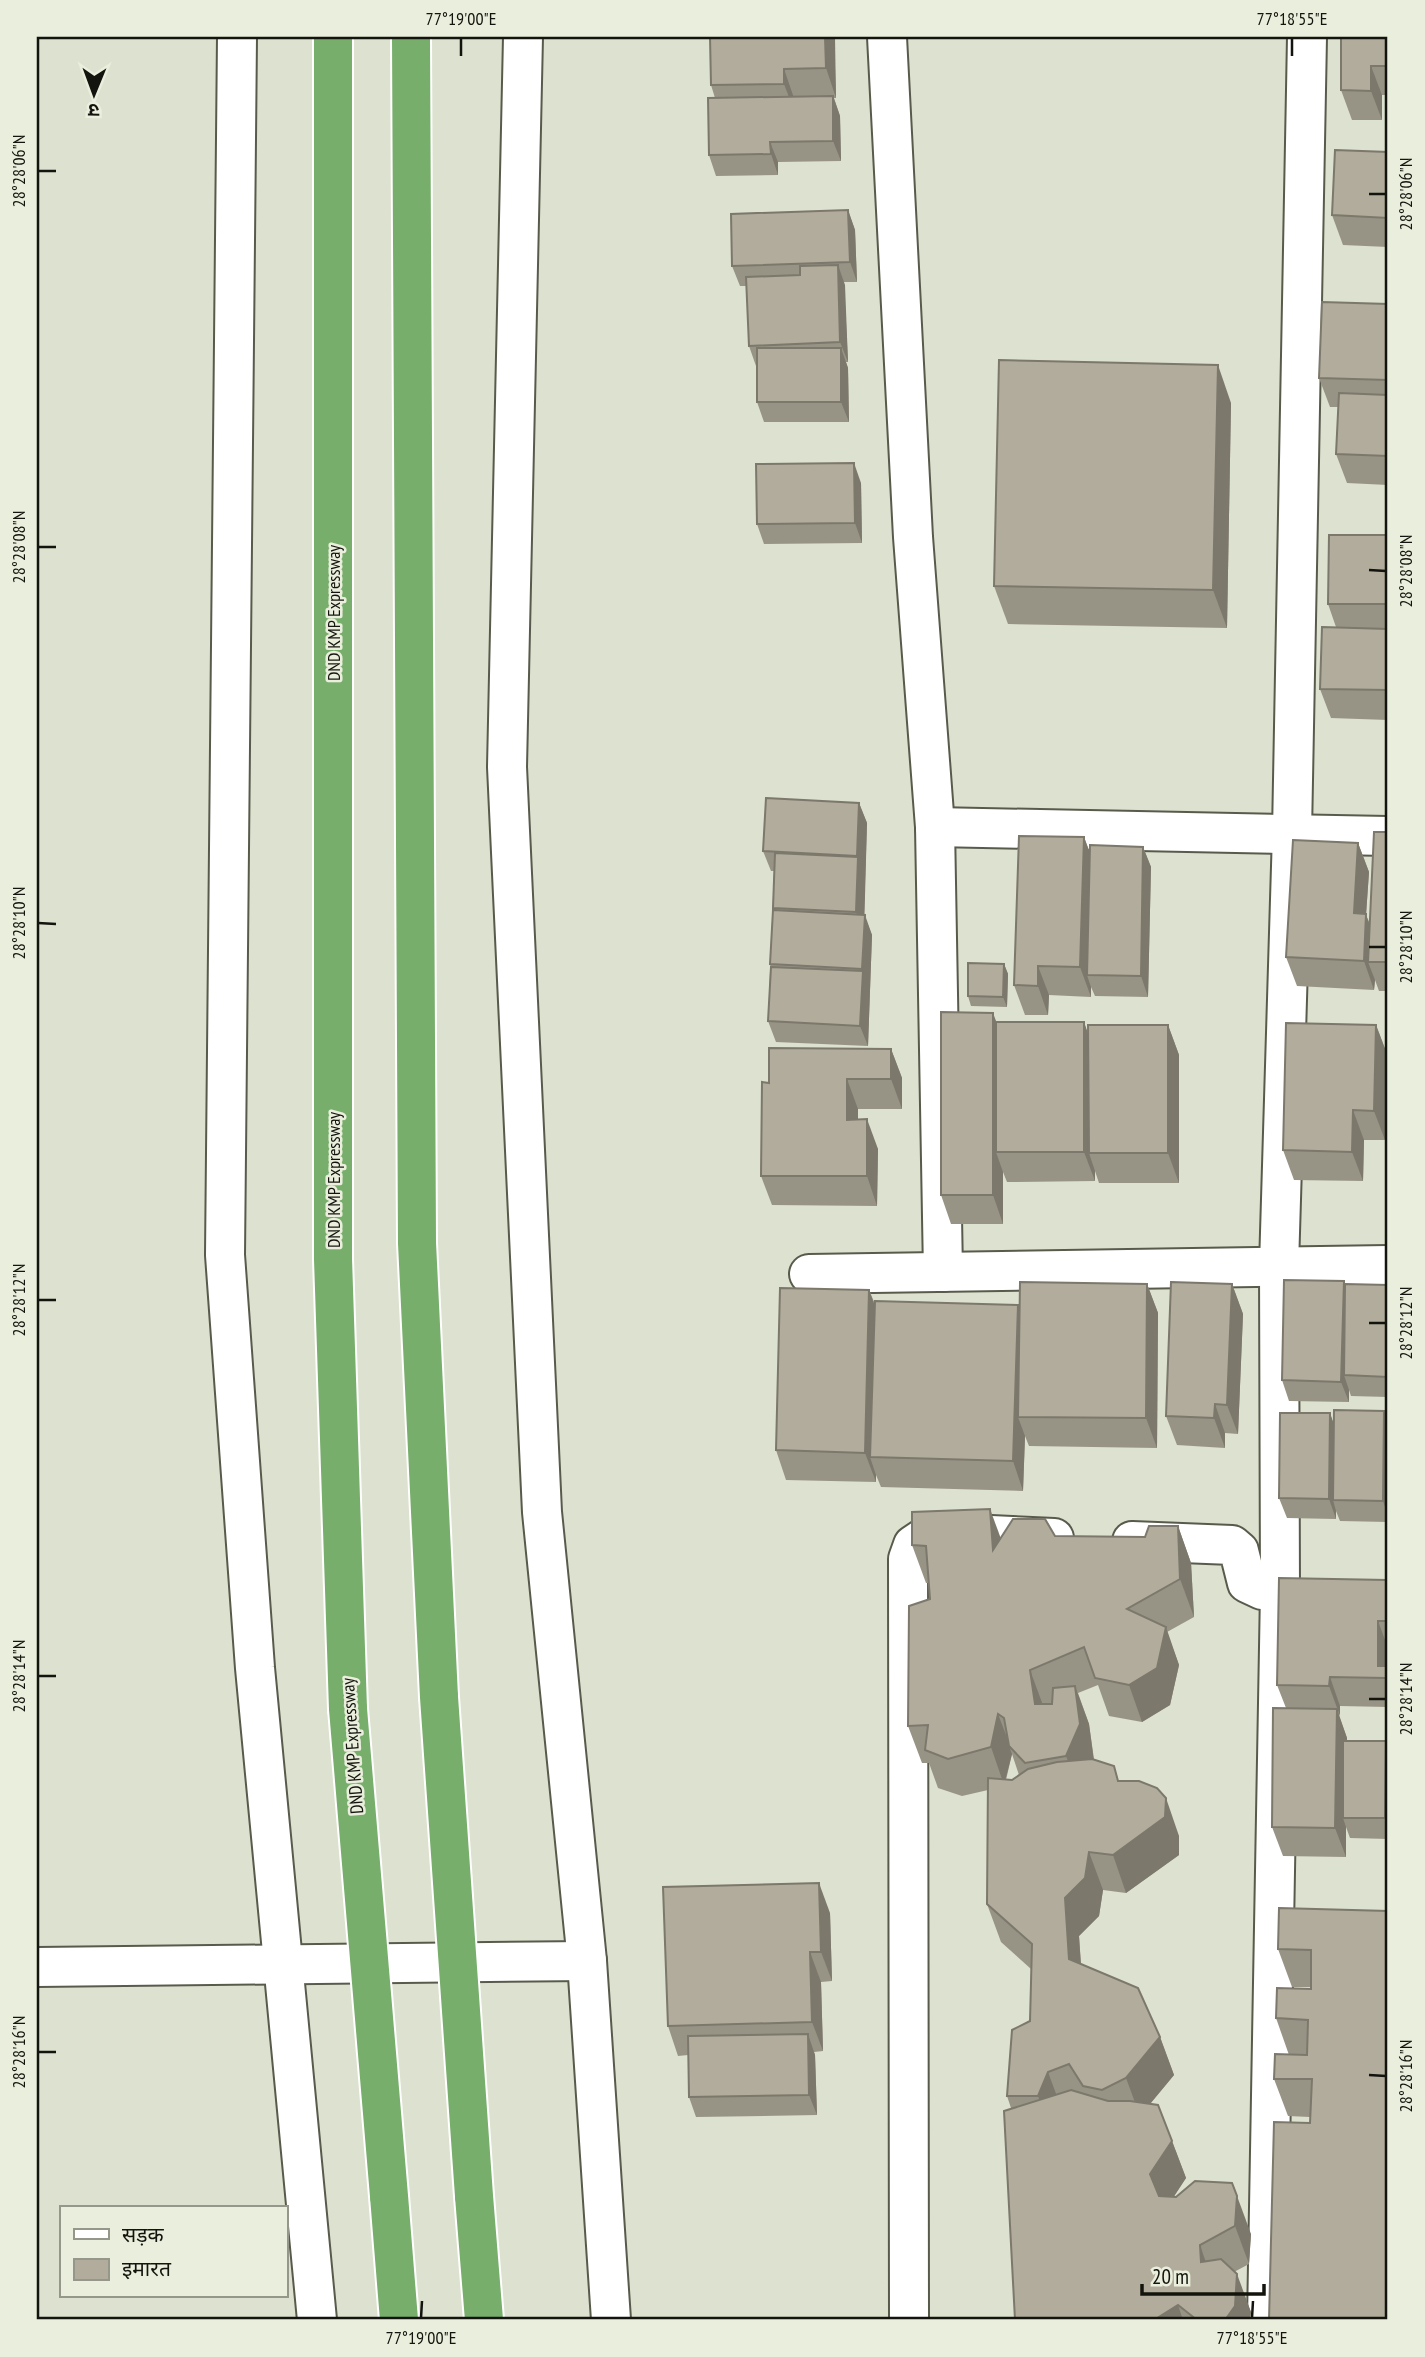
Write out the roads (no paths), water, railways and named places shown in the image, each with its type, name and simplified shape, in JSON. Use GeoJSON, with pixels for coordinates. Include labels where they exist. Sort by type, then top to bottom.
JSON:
{"type":"FeatureCollection","features":[{"type":"Feature","properties":{"kind":"highway","name":"DND KMP Expressway"},"geometry":{"type":"LineString","coordinates":[[333,37],[333,1259],[348,1709],[399,2320]]}},
{"type":"Feature","properties":{"kind":"highway"},"geometry":{"type":"LineString","coordinates":[[411,37],[417,1243],[439,1697],[484,2320]]}},
{"type":"Feature","properties":{"kind":"street"},"geometry":{"type":"LineString","coordinates":[[237,37],[225,1255],[255,1668],[317,2320]]}},
{"type":"Feature","properties":{"kind":"street"},"geometry":{"type":"LineString","coordinates":[[523,37],[507,767],[542,1512],[587,1961],[611,2320]]}},
{"type":"Feature","properties":{"kind":"street"},"geometry":{"type":"LineString","coordinates":[[887,37],[913,537],[936,827],[943,1272]]}},
{"type":"Feature","properties":{"kind":"street"},"geometry":{"type":"LineString","coordinates":[[1267,2320],[1301,1593],[1279,1266],[1292,833],[1307,37]]}},
{"type":"Feature","properties":{"kind":"street"},"geometry":{"type":"LineString","coordinates":[[936,827],[1388,836]]}},
{"type":"Feature","properties":{"kind":"street"},"geometry":{"type":"LineString","coordinates":[[809,1274],[1388,1265]]}},
{"type":"Feature","properties":{"kind":"street"},"geometry":{"type":"LineString","coordinates":[[909,2320],[908,1559],[913,1545],[925,1537],[949,1534],[1232,1545],[1239,1551],[1247,1583],[1262,1590],[1301,1593]]}},
{"type":"Feature","properties":{"kind":"street"},"geometry":{"type":"LineString","coordinates":[[37,1967],[587,1961]]}}]}
